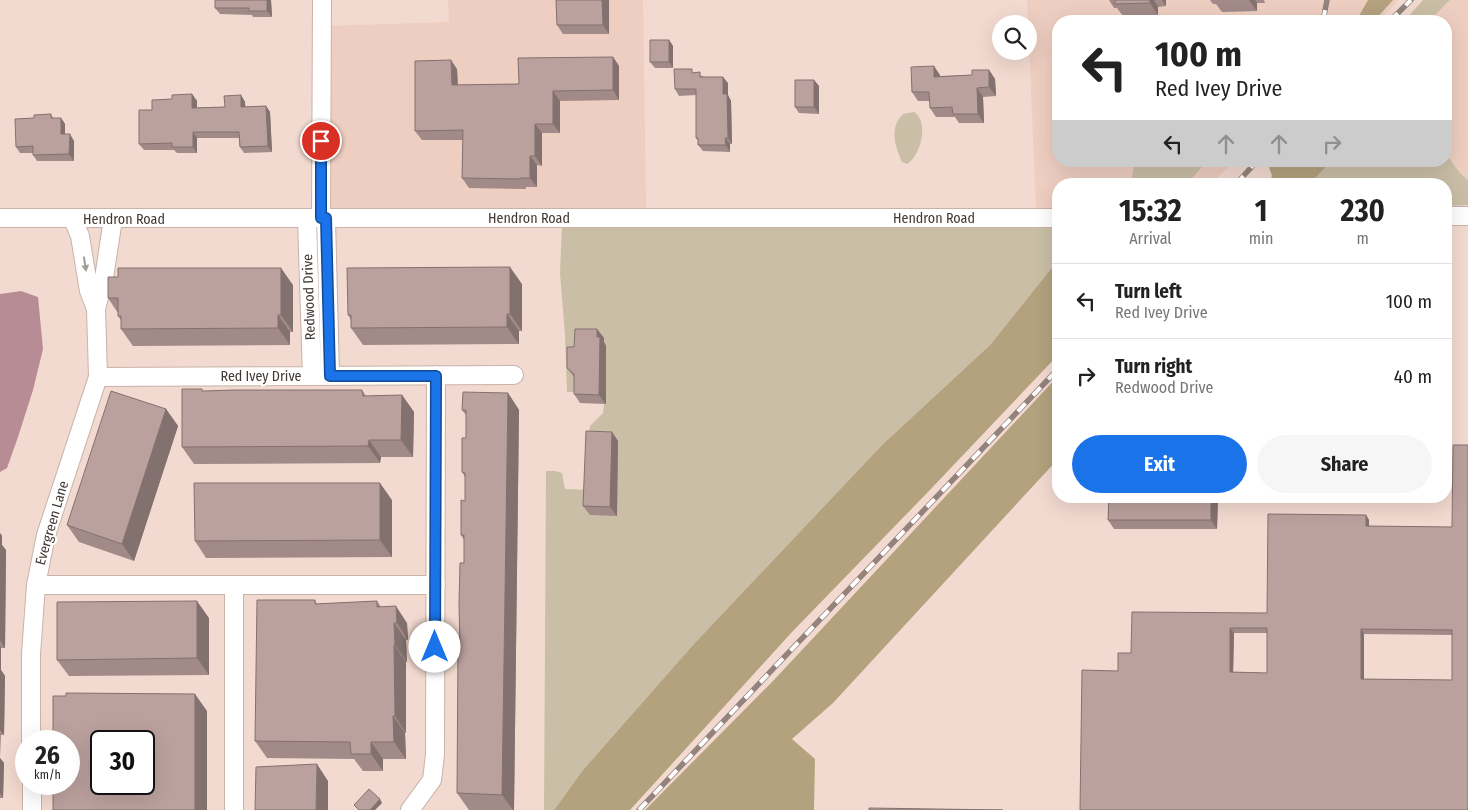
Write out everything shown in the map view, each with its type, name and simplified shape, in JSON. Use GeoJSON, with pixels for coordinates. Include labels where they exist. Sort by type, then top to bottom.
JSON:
{"type":"FeatureCollection","features":[{"type":"Feature","properties":{"kind":"street"},"geometry":{"type":"LineString","coordinates":[[318,218],[322,0]]}},
{"type":"Feature","properties":{"kind":"street"},"geometry":{"type":"LineString","coordinates":[[1452,216],[1468,216]]}},
{"type":"Feature","properties":{"kind":"street","name":"Hendron Road"},"geometry":{"type":"LineString","coordinates":[[0,218],[1052,218]]}},
{"type":"Feature","properties":{"kind":"street","name":"Redwood Drive"},"geometry":{"type":"LineString","coordinates":[[318,218],[330,376]]}},
{"type":"Feature","properties":{"kind":"street","name":"Redwood Drive"},"geometry":{"type":"LineString","coordinates":[[312,376],[318,218]]}},
{"type":"Feature","properties":{"kind":"street","name":"Evergreen Lane"},"geometry":{"type":"LineString","coordinates":[[73,219],[80,236],[90,291],[96,309]]}},
{"type":"Feature","properties":{"kind":"street","name":"Evergreen Lane"},"geometry":{"type":"LineString","coordinates":[[32,730],[31,654],[36,585],[46,535],[98,377],[96,309],[104,278],[113,219]]}},
{"type":"Feature","properties":{"kind":"street","name":"Red Ivey Drive"},"geometry":{"type":"LineString","coordinates":[[98,377],[514,375]]}},
{"type":"Feature","properties":{"kind":"street"},"geometry":{"type":"LineString","coordinates":[[410,810],[432,780],[435,755],[436,376]]}},
{"type":"Feature","properties":{"kind":"street"},"geometry":{"type":"LineString","coordinates":[[36,585],[436,585]]}},
{"type":"Feature","properties":{"kind":"street"},"geometry":{"type":"LineString","coordinates":[[234,585],[234,810]]}},
{"type":"Feature","properties":{"kind":"street"},"geometry":{"type":"LineString","coordinates":[[32,795],[32,810]]}},
{"type":"Feature","properties":{"kind":"shaded area"},"geometry":{"type":"Polygon","coordinates":[[[448,0],[643,0],[646,208],[312,208],[313,28],[322,26],[449,22],[448,0]]]}},
{"type":"Feature","properties":{"kind":"shaded area"},"geometry":{"type":"Polygon","coordinates":[[[1027,0],[1399,0],[1384,15],[1052,15],[1052,167],[1229,167],[1217,178],[1052,178],[1052,207],[1036,208],[1030,60],[1037,60],[1037,15],[1028,15],[1027,0]]]}},
{"type":"Feature","properties":{"kind":"shaded area"},"geometry":{"type":"Polygon","coordinates":[[[1368,0],[1393,0],[1379,15],[1360,15],[1368,0]]]}},
{"type":"Feature","properties":{"kind":"shaded area"},"geometry":{"type":"Polygon","coordinates":[[[1423,0],[1450,0],[1435,15],[1409,15],[1423,0]]]}},
{"type":"Feature","properties":{"kind":"shaded area"},"geometry":{"type":"Polygon","coordinates":[[[1450,0],[1468,0],[1468,180],[1452,162],[1452,15],[1435,15],[1450,0]]]}},
{"type":"Feature","properties":{"kind":"shaded area"},"geometry":{"type":"Polygon","coordinates":[[[914,112],[919,117],[921,123],[921,139],[916,154],[907,164],[902,162],[899,156],[895,131],[896,125],[903,114],[914,112]]]}},
{"type":"Feature","properties":{"kind":"shaded area"},"geometry":{"type":"Polygon","coordinates":[[[1452,162],[1468,180],[1468,205],[1452,206],[1452,178],[1315,178],[1326,167],[1452,167],[1452,162]]]}},
{"type":"Feature","properties":{"kind":"shaded area"},"geometry":{"type":"Polygon","coordinates":[[[1134,167],[1202,167],[1192,178],[1132,178],[1134,167]]]}},
{"type":"Feature","properties":{"kind":"shaded area"},"geometry":{"type":"Polygon","coordinates":[[[1269,167],[1326,167],[1315,178],[1271,178],[1269,167]]]}},
{"type":"Feature","properties":{"kind":"shaded area"},"geometry":{"type":"Polygon","coordinates":[[[562,225],[1052,226],[1052,268],[990,345],[882,445],[693,645],[583,770],[554,810],[544,810],[546,471],[562,473],[565,489],[590,490],[617,516],[618,441],[588,440],[590,426],[603,413],[604,404],[606,404],[606,346],[574,374],[574,392],[567,392],[560,273],[562,225]]]}},
{"type":"Feature","properties":{"kind":"shaded area"},"geometry":{"type":"Polygon","coordinates":[[[1052,268],[1052,361],[792,632],[630,810],[554,810],[583,770],[693,645],[882,445],[990,345],[1052,268]]]}},
{"type":"Feature","properties":{"kind":"shaded area"},"geometry":{"type":"Polygon","coordinates":[[[21,291],[38,297],[43,349],[33,390],[18,437],[7,468],[0,472],[0,294],[21,291]]]}},
{"type":"Feature","properties":{"kind":"shaded area"},"geometry":{"type":"Polygon","coordinates":[[[1052,382],[1052,466],[833,703],[792,739],[815,759],[814,810],[645,810],[773,681],[1052,382]]]}},
{"type":"Feature","properties":{"kind":"building"},"geometry":{"type":"Polygon","coordinates":[[[215,0],[267,0],[267,11],[249,11],[249,8],[215,8],[215,0]]]}},
{"type":"Feature","properties":{"kind":"building"},"geometry":{"type":"Polygon","coordinates":[[[556,0],[602,0],[603,25],[557,25],[556,0]]]}},
{"type":"Feature","properties":{"kind":"building"},"geometry":{"type":"Polygon","coordinates":[[[1115,0],[1150,0],[1150,3],[1115,4],[1115,0]]]}},
{"type":"Feature","properties":{"kind":"building"},"geometry":{"type":"Polygon","coordinates":[[[650,40],[669,40],[669,62],[650,62],[650,40]]]}},
{"type":"Feature","properties":{"kind":"building"},"geometry":{"type":"Polygon","coordinates":[[[613,57],[613,90],[553,91],[553,124],[535,124],[535,156],[530,156],[530,178],[462,178],[463,130],[415,131],[415,61],[451,60],[452,85],[519,84],[518,58],[613,57]]]}},
{"type":"Feature","properties":{"kind":"building"},"geometry":{"type":"Polygon","coordinates":[[[934,66],[934,77],[972,75],[972,70],[989,70],[989,87],[977,88],[978,114],[953,114],[952,107],[930,108],[929,92],[912,92],[911,67],[934,66]]]}},
{"type":"Feature","properties":{"kind":"building"},"geometry":{"type":"Polygon","coordinates":[[[674,69],[692,69],[692,73],[700,72],[700,77],[723,77],[723,94],[727,94],[728,138],[725,138],[726,145],[698,145],[698,138],[696,138],[696,89],[675,89],[674,69]]]}},
{"type":"Feature","properties":{"kind":"building"},"geometry":{"type":"Polygon","coordinates":[[[795,80],[814,80],[814,107],[795,107],[795,80]]]}},
{"type":"Feature","properties":{"kind":"building"},"geometry":{"type":"Polygon","coordinates":[[[192,94],[192,108],[225,107],[224,96],[241,95],[241,107],[266,106],[268,146],[240,147],[239,132],[193,132],[193,147],[172,147],[172,143],[139,144],[139,110],[152,110],[152,100],[172,99],[172,95],[192,94]]]}},
{"type":"Feature","properties":{"kind":"building"},"geometry":{"type":"Polygon","coordinates":[[[51,114],[51,118],[61,118],[61,134],[70,134],[69,154],[33,155],[33,146],[16,147],[15,119],[34,118],[34,115],[51,114]]]}},
{"type":"Feature","properties":{"kind":"building"},"geometry":{"type":"Polygon","coordinates":[[[510,267],[510,314],[507,314],[507,327],[351,328],[351,315],[348,315],[347,268],[510,267]]]}},
{"type":"Feature","properties":{"kind":"building"},"geometry":{"type":"Polygon","coordinates":[[[118,268],[281,268],[281,315],[278,315],[278,328],[121,329],[121,316],[118,316],[118,298],[108,298],[108,277],[118,277],[118,268]]]}},
{"type":"Feature","properties":{"kind":"building"},"geometry":{"type":"Polygon","coordinates":[[[575,329],[597,329],[597,337],[600,337],[599,395],[574,394],[574,374],[567,368],[567,347],[574,347],[575,329]]]}},
{"type":"Feature","properties":{"kind":"building"},"geometry":{"type":"Polygon","coordinates":[[[182,389],[202,389],[202,391],[362,390],[363,396],[402,395],[401,440],[369,440],[368,446],[182,447],[182,389]]]}},
{"type":"Feature","properties":{"kind":"building"},"geometry":{"type":"Polygon","coordinates":[[[111,391],[166,409],[122,544],[67,525],[111,391]]]}},
{"type":"Feature","properties":{"kind":"building"},"geometry":{"type":"Polygon","coordinates":[[[463,392],[508,393],[502,795],[457,793],[460,563],[464,563],[464,535],[461,535],[461,500],[465,501],[465,473],[462,472],[462,438],[466,438],[466,410],[462,410],[463,392]]]}},
{"type":"Feature","properties":{"kind":"building"},"geometry":{"type":"Polygon","coordinates":[[[586,431],[612,432],[610,507],[583,506],[586,431]]]}},
{"type":"Feature","properties":{"kind":"building"},"geometry":{"type":"Polygon","coordinates":[[[1453,445],[1468,445],[1468,810],[1080,810],[1082,670],[1118,671],[1118,653],[1131,653],[1132,612],[1267,613],[1268,514],[1366,515],[1366,526],[1452,527],[1453,445]],[[1230,628],[1230,672],[1267,673],[1267,628],[1230,628]],[[1361,629],[1361,679],[1452,680],[1452,630],[1361,629]]]}},
{"type":"Feature","properties":{"kind":"building"},"geometry":{"type":"Polygon","coordinates":[[[194,483],[380,483],[380,540],[195,541],[194,483]]]}},
{"type":"Feature","properties":{"kind":"building"},"geometry":{"type":"Polygon","coordinates":[[[1109,503],[1211,503],[1211,520],[1108,520],[1109,503]]]}},
{"type":"Feature","properties":{"kind":"building"},"geometry":{"type":"Polygon","coordinates":[[[257,600],[315,600],[315,604],[377,601],[377,607],[396,606],[397,623],[394,623],[394,742],[371,742],[371,754],[351,754],[350,742],[255,741],[257,600]]]}},
{"type":"Feature","properties":{"kind":"building"},"geometry":{"type":"Polygon","coordinates":[[[197,601],[197,658],[57,660],[57,602],[197,601]]]}},
{"type":"Feature","properties":{"kind":"building"},"geometry":{"type":"Polygon","coordinates":[[[66,693],[195,694],[195,810],[53,810],[53,795],[80,795],[80,730],[53,730],[53,696],[66,696],[66,693]]]}},
{"type":"Feature","properties":{"kind":"building"},"geometry":{"type":"Polygon","coordinates":[[[317,764],[316,810],[255,810],[256,767],[317,764]]]}},
{"type":"Feature","properties":{"kind":"building"},"geometry":{"type":"Polygon","coordinates":[[[369,789],[380,799],[370,810],[359,810],[354,805],[369,789]]]}},
{"type":"Feature","properties":{"kind":"building"},"geometry":{"type":"Polygon","coordinates":[[[869,808],[1003,810],[869,810],[869,808]]]}},
{"type":"Feature","properties":{"kind":"railway"},"geometry":{"type":"LineString","coordinates":[[1324,15],[1327,0]]}},
{"type":"Feature","properties":{"kind":"railway"},"geometry":{"type":"LineString","coordinates":[[1396,15],[1411,0]]}},
{"type":"Feature","properties":{"kind":"railway"},"geometry":{"type":"LineString","coordinates":[[1241,178],[1252,167]]}},
{"type":"Feature","properties":{"kind":"railway"},"geometry":{"type":"LineString","coordinates":[[639,810],[1052,375]]}},
{"type":"Feature","properties":{"kind":"route"},"geometry":{"type":"LineString","coordinates":[[321,141],[321,218],[326,218],[330,376],[436,376],[435,647]]}}]}
